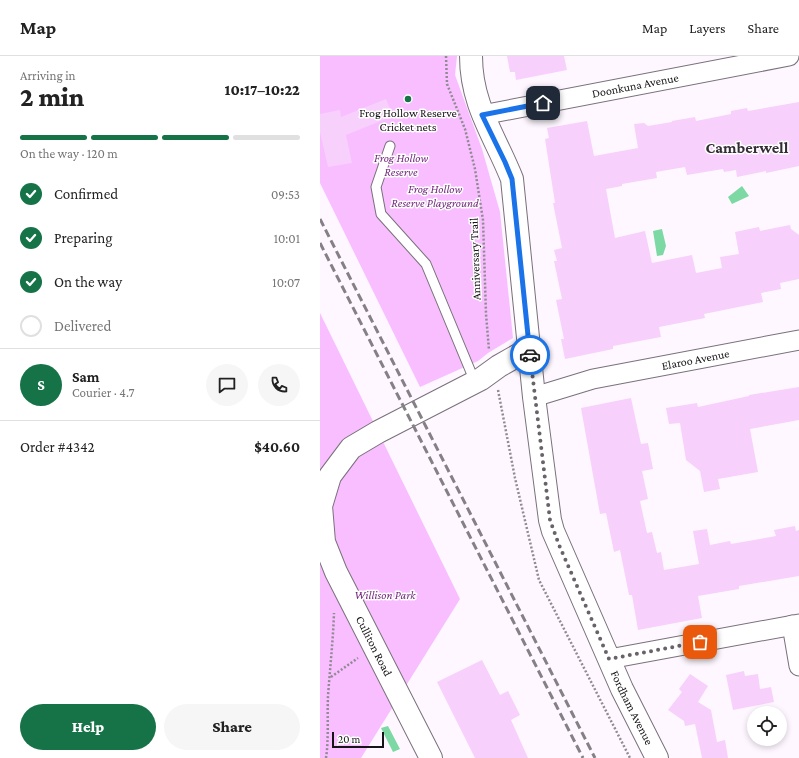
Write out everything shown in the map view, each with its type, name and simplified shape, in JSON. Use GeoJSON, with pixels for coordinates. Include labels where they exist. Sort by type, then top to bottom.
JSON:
{"type":"FeatureCollection","features":[{"type":"Feature","properties":{"kind":"street","name":"Fordham Avenue"},"geometry":{"type":"LineString","coordinates":[[470,56],[472,82],[482,115],[512,179],[532,375],[550,520],[553,531],[622,689],[657,758]]}},
{"type":"Feature","properties":{"kind":"street","name":"Doonkuna Avenue"},"geometry":{"type":"LineString","coordinates":[[482,115],[790,56]]}},
{"type":"Feature","properties":{"kind":"street","name":"Elaroo Avenue"},"geometry":{"type":"LineString","coordinates":[[532,375],[593,379],[799,340]]}},
{"type":"Feature","properties":{"kind":"street","name":"Culliton Road"},"geometry":{"type":"LineString","coordinates":[[430,758],[336,572],[324,542],[321,506],[330,476],[352,448],[378,432],[483,377],[532,375]]}},
{"type":"Feature","properties":{"kind":"street"},"geometry":{"type":"LineString","coordinates":[[609,659],[795,624],[799,666]]}},
{"type":"Feature","properties":{"kind":"lane"},"geometry":{"type":"LineString","coordinates":[[390,146],[376,187],[381,214],[426,264],[483,377]]}},
{"type":"Feature","properties":{"kind":"path","name":"Anniversary Trail"},"geometry":{"type":"LineString","coordinates":[[446,56],[447,84],[465,128],[475,169],[483,220],[486,322],[488,346],[491,356],[483,377]]}},
{"type":"Feature","properties":{"kind":"path"},"geometry":{"type":"LineString","coordinates":[[326,758],[328,746],[328,696],[333,645],[334,610]]}},
{"type":"Feature","properties":{"kind":"path"},"geometry":{"type":"LineString","coordinates":[[330,677],[375,647]]}},
{"type":"Feature","properties":{"kind":"green space","name":"Frog Hollow Reserve"},"geometry":{"type":"Polygon","coordinates":[[[320,56],[457,56],[455,75],[482,149],[500,212],[513,338],[478,361],[420,387],[320,183],[320,56]]]}},
{"type":"Feature","properties":{"kind":"green space","name":"Willison Park"},"geometry":{"type":"Polygon","coordinates":[[[320,313],[460,599],[361,758],[320,758],[320,313]]]}},
{"type":"Feature","properties":{"kind":"shaded area"},"geometry":{"type":"Polygon","coordinates":[[[742,186],[749,196],[732,204],[728,197],[742,186]]]}},
{"type":"Feature","properties":{"kind":"shaded area"},"geometry":{"type":"Polygon","coordinates":[[[662,229],[666,246],[663,255],[657,256],[653,231],[662,229]]]}},
{"type":"Feature","properties":{"kind":"shaded area"},"geometry":{"type":"Polygon","coordinates":[[[388,726],[400,749],[393,752],[381,728],[388,726]]]}},
{"type":"Feature","properties":{"kind":"building"},"geometry":{"type":"Polygon","coordinates":[[[507,56],[564,56],[567,70],[516,80],[515,72],[510,72],[507,56]]]}},
{"type":"Feature","properties":{"kind":"building"},"geometry":{"type":"Polygon","coordinates":[[[386,99],[393,116],[346,135],[352,163],[328,167],[320,132],[320,114],[340,110],[341,117],[386,99]]]}},
{"type":"Feature","properties":{"kind":"building"},"geometry":{"type":"Polygon","coordinates":[[[799,102],[799,166],[737,177],[736,170],[724,172],[723,169],[687,175],[685,167],[656,172],[657,178],[622,184],[622,186],[606,189],[615,238],[645,231],[652,263],[692,255],[696,273],[722,268],[720,257],[739,254],[735,232],[759,227],[760,231],[790,225],[791,229],[799,235],[799,279],[780,283],[781,289],[761,293],[763,302],[704,314],[705,318],[659,327],[661,337],[613,346],[613,349],[565,359],[561,339],[564,339],[556,300],[562,299],[554,261],[557,261],[554,250],[562,248],[553,203],[555,203],[545,139],[549,138],[547,128],[587,121],[594,156],[638,148],[634,124],[644,123],[648,126],[695,117],[696,121],[731,114],[731,111],[747,108],[748,111],[799,102]]]}},
{"type":"Feature","properties":{"kind":"building"},"geometry":{"type":"Polygon","coordinates":[[[799,387],[799,420],[750,429],[758,472],[718,479],[720,489],[704,492],[700,471],[686,460],[680,423],[669,424],[666,408],[697,403],[698,407],[749,395],[799,387]]]}},
{"type":"Feature","properties":{"kind":"building"},"geometry":{"type":"Polygon","coordinates":[[[631,398],[641,444],[648,443],[653,469],[642,471],[648,499],[640,501],[647,533],[652,532],[657,553],[661,552],[664,570],[699,564],[693,531],[707,529],[710,545],[730,541],[731,544],[776,536],[774,530],[795,526],[796,531],[799,530],[799,576],[739,586],[739,589],[698,596],[702,618],[638,630],[632,595],[629,595],[620,550],[614,552],[606,513],[600,514],[581,408],[631,398]]]}},
{"type":"Feature","properties":{"kind":"building"},"geometry":{"type":"Polygon","coordinates":[[[482,660],[500,695],[508,691],[520,715],[511,720],[528,758],[475,758],[437,682],[482,660]]]}},
{"type":"Feature","properties":{"kind":"building"},"geometry":{"type":"Polygon","coordinates":[[[744,671],[745,676],[758,674],[760,689],[771,687],[774,702],[747,706],[747,707],[733,710],[726,675],[744,671]]]}},
{"type":"Feature","properties":{"kind":"building"},"geometry":{"type":"Polygon","coordinates":[[[690,674],[708,686],[698,702],[711,710],[717,742],[725,740],[728,758],[702,758],[695,724],[685,726],[684,721],[668,710],[682,692],[679,689],[690,674]]]}},
{"type":"Feature","properties":{"kind":"railway"},"geometry":{"type":"LineString","coordinates":[[320,219],[595,758]]}},
{"type":"Feature","properties":{"kind":"railway"},"geometry":{"type":"LineString","coordinates":[[320,243],[583,758]]}},
{"type":"Feature","properties":{"kind":"way so far"},"geometry":{"type":"LineString","coordinates":[[530,355],[550,520],[553,531],[609,659],[700,642]]}},
{"type":"Feature","properties":{"kind":"place","name":"Frog Hollow Reserve Cricket nets"},"geometry":{"type":"Point","coordinates":[408,99]}},
{"type":"Feature","properties":{"kind":"district","name":"Camberwell"},"geometry":{"type":"Point","coordinates":[747,147]}},
{"type":"Feature","properties":{"kind":"route"},"geometry":{"type":"LineString","coordinates":[[530,355],[512,179],[482,115],[543,103]]}},
{"type":"Feature","properties":{"kind":"park label","name":"Frog Hollow Reserve Playground"},"geometry":{"type":"Point","coordinates":[435,196]}}]}
